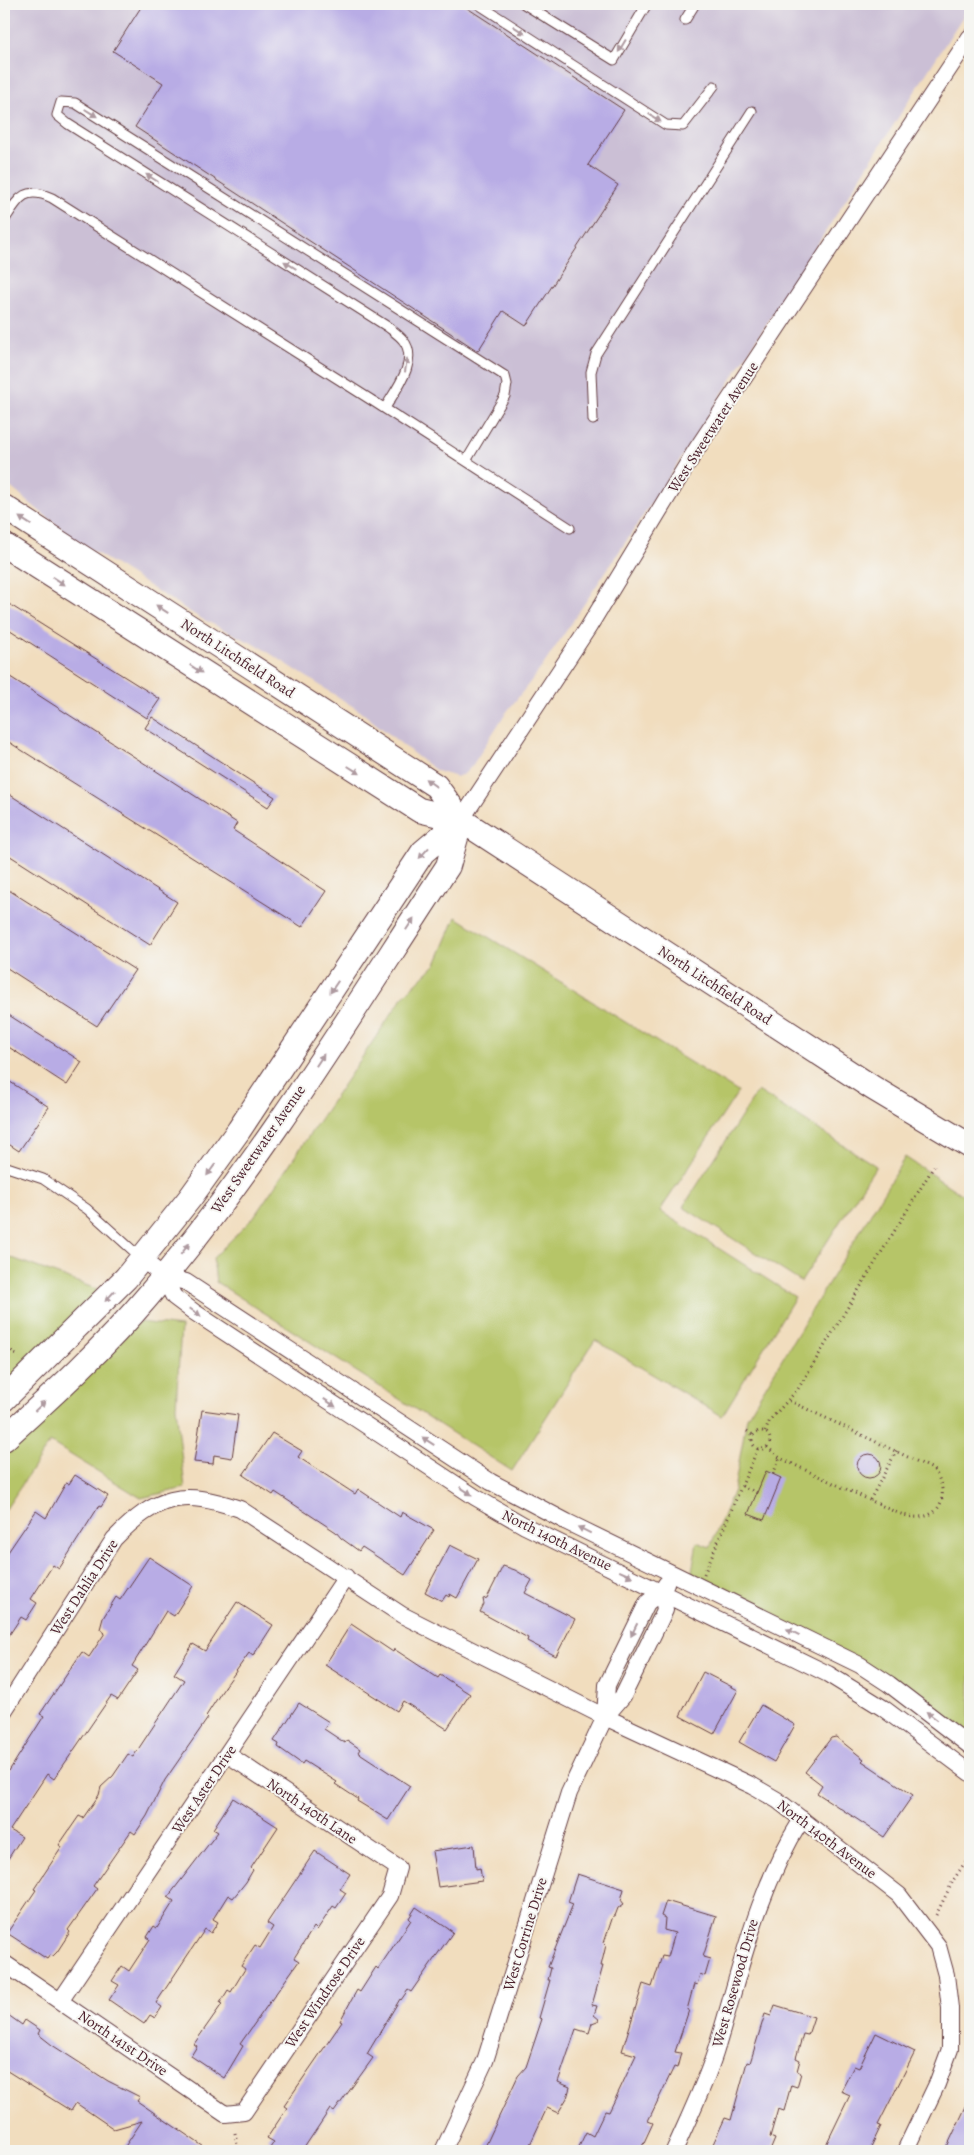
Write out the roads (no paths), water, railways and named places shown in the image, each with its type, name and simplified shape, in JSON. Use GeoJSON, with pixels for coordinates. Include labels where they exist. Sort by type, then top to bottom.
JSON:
{"type":"FeatureCollection","features":[{"type":"Feature","properties":{"kind":"main road","name":"North Litchfield Road"},"geometry":{"type":"LineString","coordinates":[[4,507],[436,786],[461,820]]}},
{"type":"Feature","properties":{"kind":"main road","name":"North Litchfield Road"},"geometry":{"type":"LineString","coordinates":[[4,545],[419,810],[461,820],[873,1088],[970,1146]]}},
{"type":"Feature","properties":{"kind":"main road","name":"West Sweetwater Avenue"},"geometry":{"type":"LineString","coordinates":[[4,1399],[96,1311],[142,1259],[239,1130],[424,852],[461,820]]}},
{"type":"Feature","properties":{"kind":"main road","name":"West Sweetwater Avenue"},"geometry":{"type":"LineString","coordinates":[[4,1439],[128,1320],[248,1166],[448,866],[461,820]]}},
{"type":"Feature","properties":{"kind":"street","name":"West Sweetwater Avenue"},"geometry":{"type":"LineString","coordinates":[[461,820],[588,628],[696,450],[970,37]]}},
{"type":"Feature","properties":{"kind":"street","name":"North 140th Avenue"},"geometry":{"type":"LineString","coordinates":[[142,1259],[163,1276],[174,1297],[194,1312],[475,1497],[525,1526],[662,1591],[828,1674],[859,1692],[970,1774]]}},
{"type":"Feature","properties":{"kind":"street","name":"North 140th Avenue"},"geometry":{"type":"LineString","coordinates":[[163,1276],[186,1282],[492,1482],[671,1573],[860,1665],[970,1746]]}},
{"type":"Feature","properties":{"kind":"street","name":"North 140th Avenue"},"geometry":{"type":"LineString","coordinates":[[191,1496],[216,1500],[240,1509],[402,1615],[605,1717],[753,1786],[802,1819],[899,1895],[938,1946],[946,1975],[950,2008],[950,2049],[937,2084],[905,2151]]}},
{"type":"Feature","properties":{"kind":"street","name":"West Dahlia Drive"},"geometry":{"type":"LineString","coordinates":[[4,1711],[114,1539],[135,1518],[157,1504],[191,1496]]}},
{"type":"Feature","properties":{"kind":"street","name":"West Corrine Drive"},"geometry":{"type":"LineString","coordinates":[[443,2151],[485,2061],[569,1793],[605,1717],[607,1685],[647,1603],[662,1591],[671,1573]]}},
{"type":"Feature","properties":{"kind":"street","name":"West Aster Drive"},"geometry":{"type":"LineString","coordinates":[[61,2000],[346,1577]]}},
{"type":"Feature","properties":{"kind":"street","name":"North 140th Lane"},"geometry":{"type":"LineString","coordinates":[[227,1754],[398,1868]]}},
{"type":"Feature","properties":{"kind":"street","name":"West Rosewood Drive"},"geometry":{"type":"LineString","coordinates":[[674,2151],[714,2054],[767,1883],[782,1852],[802,1819]]}},
{"type":"Feature","properties":{"kind":"street","name":"West Windrose Drive"},"geometry":{"type":"LineString","coordinates":[[244,2112],[390,1896],[398,1868]]}},
{"type":"Feature","properties":{"kind":"street","name":"North 141st Drive"},"geometry":{"type":"LineString","coordinates":[[4,1963],[61,2000],[225,2114],[244,2112]]}},
{"type":"Feature","properties":{"kind":"lane"},"geometry":{"type":"LineString","coordinates":[[478,4],[666,125],[682,126],[714,86]]}},
{"type":"Feature","properties":{"kind":"lane"},"geometry":{"type":"LineString","coordinates":[[524,4],[614,60],[647,4]]}},
{"type":"Feature","properties":{"kind":"lane"},"geometry":{"type":"LineString","coordinates":[[685,20],[695,4]]}},
{"type":"Feature","properties":{"kind":"lane"},"geometry":{"type":"LineString","coordinates":[[385,408],[406,371],[407,350],[404,341],[388,327],[68,124],[57,115],[61,102],[75,103],[505,376],[507,384],[505,396],[466,460]]}},
{"type":"Feature","properties":{"kind":"lane"},"geometry":{"type":"LineString","coordinates":[[593,420],[591,372],[596,354],[752,111]]}},
{"type":"Feature","properties":{"kind":"lane"},"geometry":{"type":"LineString","coordinates":[[4,221],[21,196],[29,192],[40,192],[52,198],[385,408],[570,528]]}},
{"type":"Feature","properties":{"kind":"lane"},"geometry":{"type":"LineString","coordinates":[[4,1166],[43,1179],[87,1209],[142,1259]]}}]}
